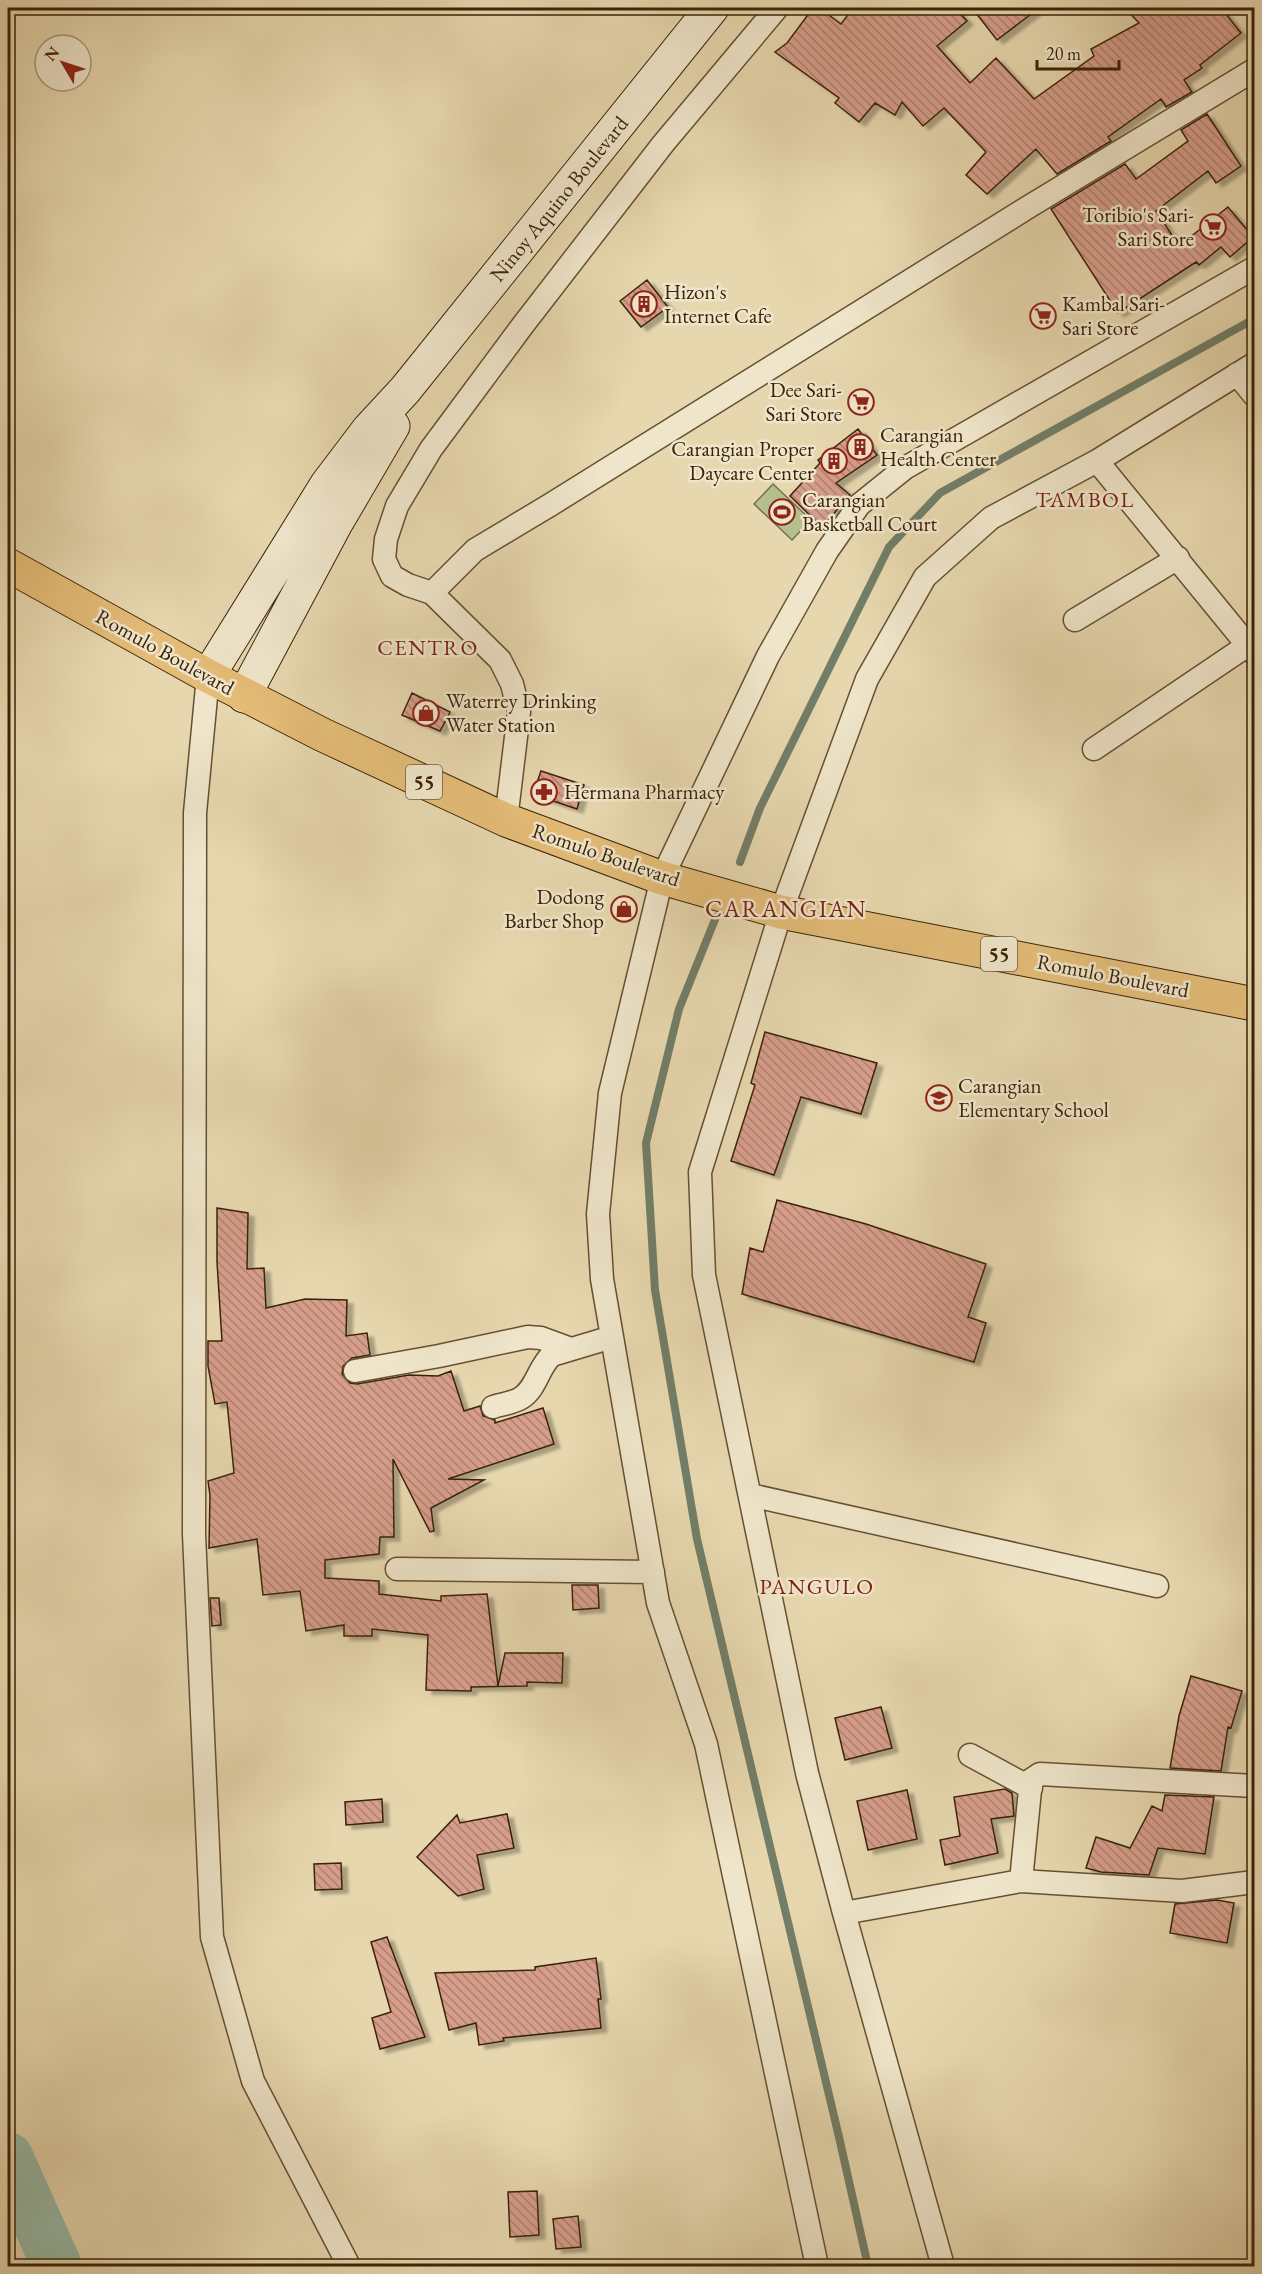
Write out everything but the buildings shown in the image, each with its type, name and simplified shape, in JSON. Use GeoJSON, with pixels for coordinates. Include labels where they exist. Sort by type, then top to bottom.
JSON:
{"type":"FeatureCollection","features":[{"type":"Feature","properties":{"kind":"highway","name":"Romulo Boulevard"},"geometry":{"type":"LineString","coordinates":[[8,565],[244,696],[323,735],[506,820],[662,878],[781,912],[1254,1004]]}},
{"type":"Feature","properties":{"kind":"main road","name":"Ninoy Aquino Boulevard"},"geometry":{"type":"LineString","coordinates":[[195,669],[368,430],[405,390],[712,8]]}},
{"type":"Feature","properties":{"kind":"main road","name":"Ninoy Aquino Boulevard"},"geometry":{"type":"LineString","coordinates":[[244,696],[335,525],[392,429],[405,390]]}},
{"type":"Feature","properties":{"kind":"street"},"geometry":{"type":"LineString","coordinates":[[506,820],[519,712],[512,684],[500,660],[432,593],[408,585],[392,576],[384,559],[386,539],[397,506],[431,448],[663,144],[777,8]]}},
{"type":"Feature","properties":{"kind":"street"},"geometry":{"type":"LineString","coordinates":[[432,593],[475,549],[550,505],[1030,206],[1254,70]]}},
{"type":"Feature","properties":{"kind":"street"},"geometry":{"type":"LineString","coordinates":[[817,2266],[706,1744],[658,1603],[652,1572],[602,1279],[598,1214],[609,1093],[662,878],[768,656],[827,551],[858,506],[905,468],[1254,268]]}},
{"type":"Feature","properties":{"kind":"street"},"geometry":{"type":"LineString","coordinates":[[943,2266],[807,1773],[704,1275],[700,1172],[781,912],[867,679],[925,577],[992,518],[1097,460],[1246,369],[1254,395]]}},
{"type":"Feature","properties":{"kind":"street"},"geometry":{"type":"LineString","coordinates":[[1094,749],[1251,649],[1097,460]]}},
{"type":"Feature","properties":{"kind":"street"},"geometry":{"type":"LineString","coordinates":[[1075,620],[1178,558]]}},
{"type":"Feature","properties":{"kind":"street"},"geometry":{"type":"LineString","coordinates":[[195,669],[194,1534],[212,1937],[253,2081],[349,2266]]}},
{"type":"Feature","properties":{"kind":"street"},"geometry":{"type":"LineString","coordinates":[[356,1371],[528,1337],[541,1338],[571,1349]]}},
{"type":"Feature","properties":{"kind":"street"},"geometry":{"type":"LineString","coordinates":[[493,1407],[519,1399],[535,1383],[552,1355],[612,1337]]}},
{"type":"Feature","properties":{"kind":"street"},"geometry":{"type":"LineString","coordinates":[[750,1495],[1157,1586]]}},
{"type":"Feature","properties":{"kind":"street"},"geometry":{"type":"LineString","coordinates":[[398,1569],[652,1572]]}},
{"type":"Feature","properties":{"kind":"street"},"geometry":{"type":"LineString","coordinates":[[970,1755],[1031,1788]]}},
{"type":"Feature","properties":{"kind":"street"},"geometry":{"type":"LineString","coordinates":[[1021,1881],[1031,1780],[1040,1774],[1254,1786]]}},
{"type":"Feature","properties":{"kind":"street"},"geometry":{"type":"LineString","coordinates":[[844,1913],[1021,1881],[1182,1891],[1254,1882]]}},
{"type":"Feature","properties":{"kind":"green space","name":"Carangian Basketball Court"},"geometry":{"type":"Polygon","coordinates":[[[773,484],[811,520],[792,540],[754,504],[773,484]]]}},
{"type":"Feature","properties":{"kind":"waterway"},"geometry":{"type":"LineString","coordinates":[[740,862],[760,808],[889,547],[940,493],[1254,319]]}},
{"type":"Feature","properties":{"kind":"waterway"},"geometry":{"type":"LineString","coordinates":[[716,917],[679,1009],[646,1143],[655,1290],[697,1539],[868,2266]]}},
{"type":"Feature","properties":{"kind":"waterway"},"geometry":{"type":"LineString","coordinates":[[8,2157],[57,2266]]}},
{"type":"Feature","properties":{"kind":"place","name":"Toribio's Sari- Sari Store"},"geometry":{"type":"Point","coordinates":[1213,227]}},
{"type":"Feature","properties":{"kind":"place","name":"Hizon's Internet Cafe"},"geometry":{"type":"Point","coordinates":[644,304]}},
{"type":"Feature","properties":{"kind":"place","name":"Kambal Sari- Sari Store"},"geometry":{"type":"Point","coordinates":[1043,316]}},
{"type":"Feature","properties":{"kind":"place","name":"Dee Sari- Sari Store"},"geometry":{"type":"Point","coordinates":[861,402]}},
{"type":"Feature","properties":{"kind":"place","name":"Carangian Health Center"},"geometry":{"type":"Point","coordinates":[860,447]}},
{"type":"Feature","properties":{"kind":"place","name":"Carangian Proper Daycare Center"},"geometry":{"type":"Point","coordinates":[834,461]}},
{"type":"Feature","properties":{"kind":"place","name":"Carangian Basketball Court"},"geometry":{"type":"Point","coordinates":[782,512]}},
{"type":"Feature","properties":{"kind":"place","name":"Waterrey Drinking Water Station"},"geometry":{"type":"Point","coordinates":[426,713]}},
{"type":"Feature","properties":{"kind":"place","name":"Hermana Pharmacy"},"geometry":{"type":"Point","coordinates":[544,792]}},
{"type":"Feature","properties":{"kind":"place","name":"Dodong Barber Shop"},"geometry":{"type":"Point","coordinates":[624,909]}},
{"type":"Feature","properties":{"kind":"place","name":"Carangian Elementary School"},"geometry":{"type":"Point","coordinates":[939,1098]}},
{"type":"Feature","properties":{"kind":"district","name":"TAMBOL"},"geometry":{"type":"Point","coordinates":[1085,499]}},
{"type":"Feature","properties":{"kind":"district","name":"CENTRO"},"geometry":{"type":"Point","coordinates":[428,647]}},
{"type":"Feature","properties":{"kind":"district","name":"CARANGIAN"},"geometry":{"type":"Point","coordinates":[786,909]}},
{"type":"Feature","properties":{"kind":"district","name":"PANGULO"},"geometry":{"type":"Point","coordinates":[817,1586]}}]}
